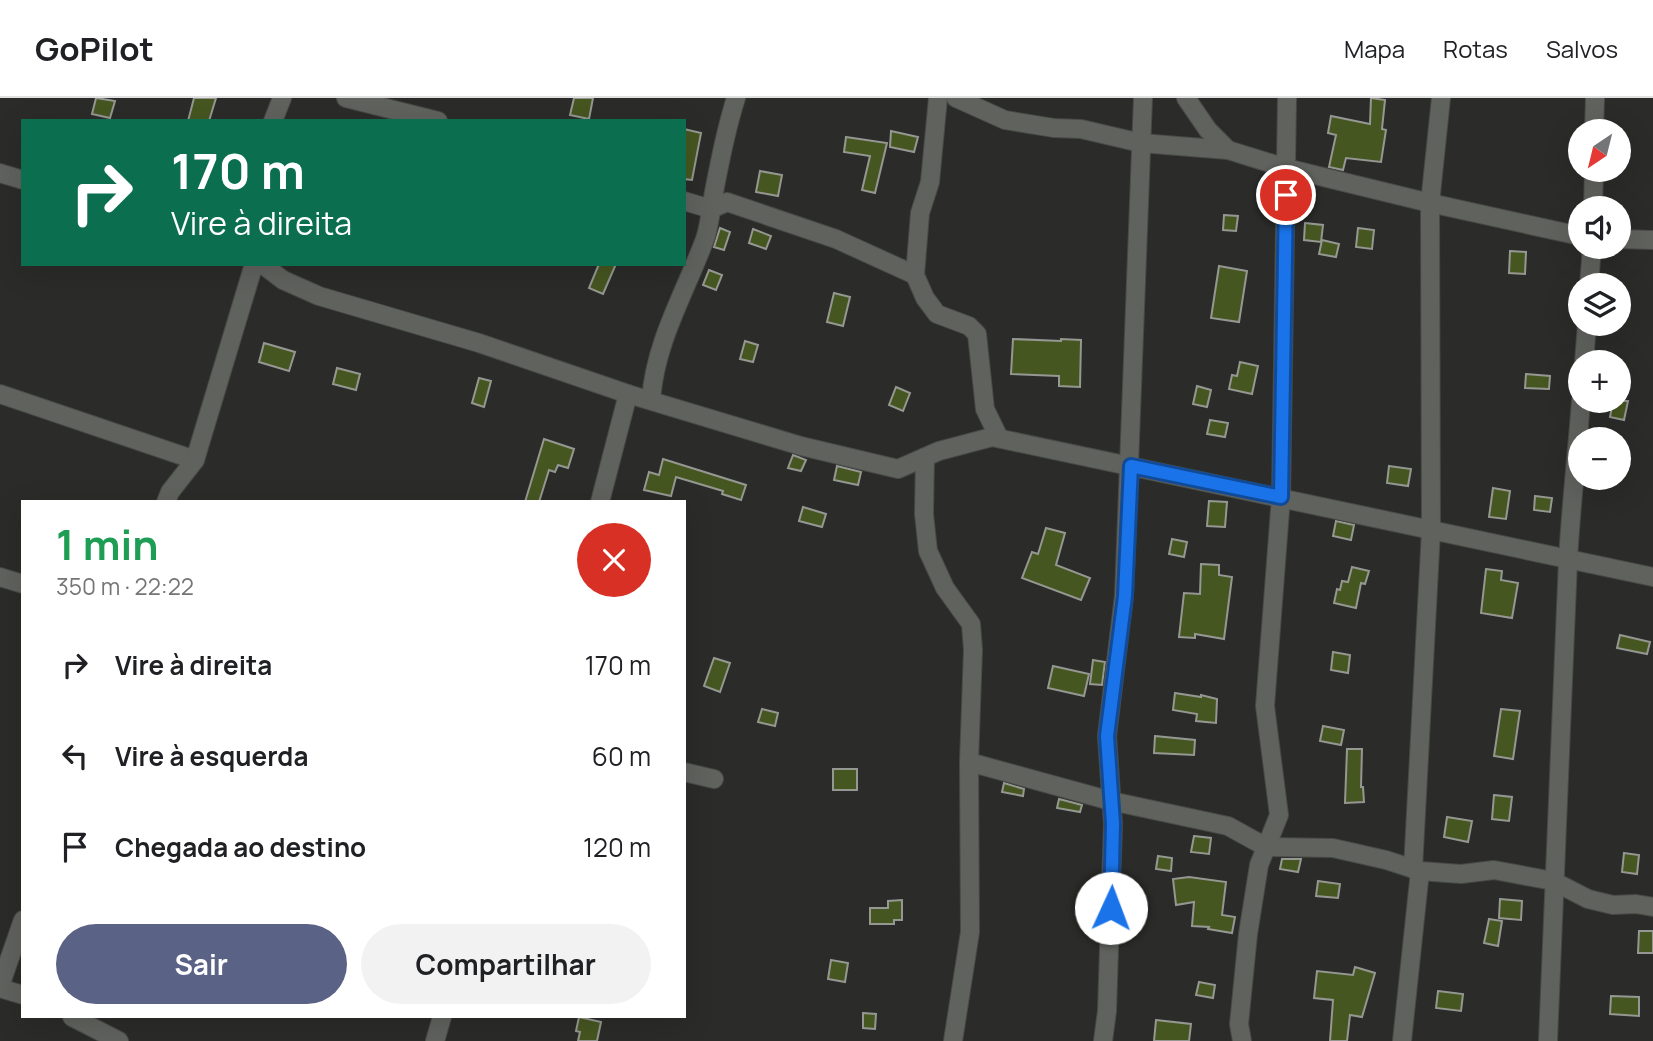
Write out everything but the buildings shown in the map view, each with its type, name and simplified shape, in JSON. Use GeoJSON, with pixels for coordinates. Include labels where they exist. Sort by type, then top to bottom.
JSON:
{"type":"FeatureCollection","features":[{"type":"Feature","properties":{"kind":"street"},"geometry":{"type":"LineString","coordinates":[[274,119],[282,98]]}},
{"type":"Feature","properties":{"kind":"street"},"geometry":{"type":"LineString","coordinates":[[346,98],[430,119]]}},
{"type":"Feature","properties":{"kind":"street"},"geometry":{"type":"LineString","coordinates":[[651,400],[653,375],[671,320],[706,236],[725,132],[736,98]]}},
{"type":"Feature","properties":{"kind":"street"},"geometry":{"type":"LineString","coordinates":[[938,98],[930,182],[920,213],[915,275],[925,298],[937,314],[969,326],[977,334],[985,410],[999,438]]}},
{"type":"Feature","properties":{"kind":"street"},"geometry":{"type":"LineString","coordinates":[[956,98],[1005,120],[1054,128],[1081,129],[1141,143],[1228,150],[1286,168],[1568,233]]}},
{"type":"Feature","properties":{"kind":"street"},"geometry":{"type":"LineString","coordinates":[[1103,1041],[1107,1011],[1113,824],[1107,736],[1125,596],[1143,98]]}},
{"type":"Feature","properties":{"kind":"street"},"geometry":{"type":"LineString","coordinates":[[1186,98],[1208,130],[1228,150]]}},
{"type":"Feature","properties":{"kind":"street"},"geometry":{"type":"LineString","coordinates":[[1242,1041],[1240,1024],[1248,934],[1259,865],[1279,815],[1265,706],[1281,497],[1287,98]]}},
{"type":"Feature","properties":{"kind":"street"},"geometry":{"type":"LineString","coordinates":[[1402,1041],[1416,870],[1431,531],[1430,203],[1441,98]]}},
{"type":"Feature","properties":{"kind":"street"},"geometry":{"type":"LineString","coordinates":[[1594,119],[1595,98]]}},
{"type":"Feature","properties":{"kind":"street"},"geometry":{"type":"LineString","coordinates":[[0,173],[21,179]]}},
{"type":"Feature","properties":{"kind":"street"},"geometry":{"type":"LineString","coordinates":[[686,202],[711,209],[727,202],[836,239],[915,275]]}},
{"type":"Feature","properties":{"kind":"street"},"geometry":{"type":"LineString","coordinates":[[1631,239],[1653,240]]}},
{"type":"Feature","properties":{"kind":"street"},"geometry":{"type":"LineString","coordinates":[[167,500],[195,460],[253,266]]}},
{"type":"Feature","properties":{"kind":"street"},"geometry":{"type":"LineString","coordinates":[[265,266],[283,280],[320,296],[479,343],[628,394],[802,446],[898,469],[959,444],[999,438],[1653,577]]}},
{"type":"Feature","properties":{"kind":"street"},"geometry":{"type":"LineString","coordinates":[[0,394],[195,460]]}},
{"type":"Feature","properties":{"kind":"street"},"geometry":{"type":"LineString","coordinates":[[601,500],[628,394]]}},
{"type":"Feature","properties":{"kind":"street"},"geometry":{"type":"LineString","coordinates":[[1548,1041],[1568,560],[1580,413]]}},
{"type":"Feature","properties":{"kind":"street"},"geometry":{"type":"LineString","coordinates":[[925,457],[924,514],[928,551],[945,588],[971,624],[970,932],[953,1041]]}},
{"type":"Feature","properties":{"kind":"street"},"geometry":{"type":"LineString","coordinates":[[0,577],[21,583]]}},
{"type":"Feature","properties":{"kind":"street"},"geometry":{"type":"LineString","coordinates":[[969,762],[1111,801],[1228,826],[1266,847],[1333,848],[1416,870],[1461,874],[1494,870],[1553,881],[1588,899],[1613,905],[1636,904],[1653,907]]}},
{"type":"Feature","properties":{"kind":"street"},"geometry":{"type":"LineString","coordinates":[[686,772],[714,779]]}},
{"type":"Feature","properties":{"kind":"street"},"geometry":{"type":"LineString","coordinates":[[21,926],[0,987],[21,994]]}},
{"type":"Feature","properties":{"kind":"street"},"geometry":{"type":"LineString","coordinates":[[74,1018],[119,1041]]}},
{"type":"Feature","properties":{"kind":"street"},"geometry":{"type":"LineString","coordinates":[[435,1041],[442,1018]]}},
{"type":"Feature","properties":{"kind":"route"},"geometry":{"type":"LineString","coordinates":[[1111,908],[1113,824],[1107,736],[1125,596],[1131,466],[1281,497],[1286,195]]}}]}
